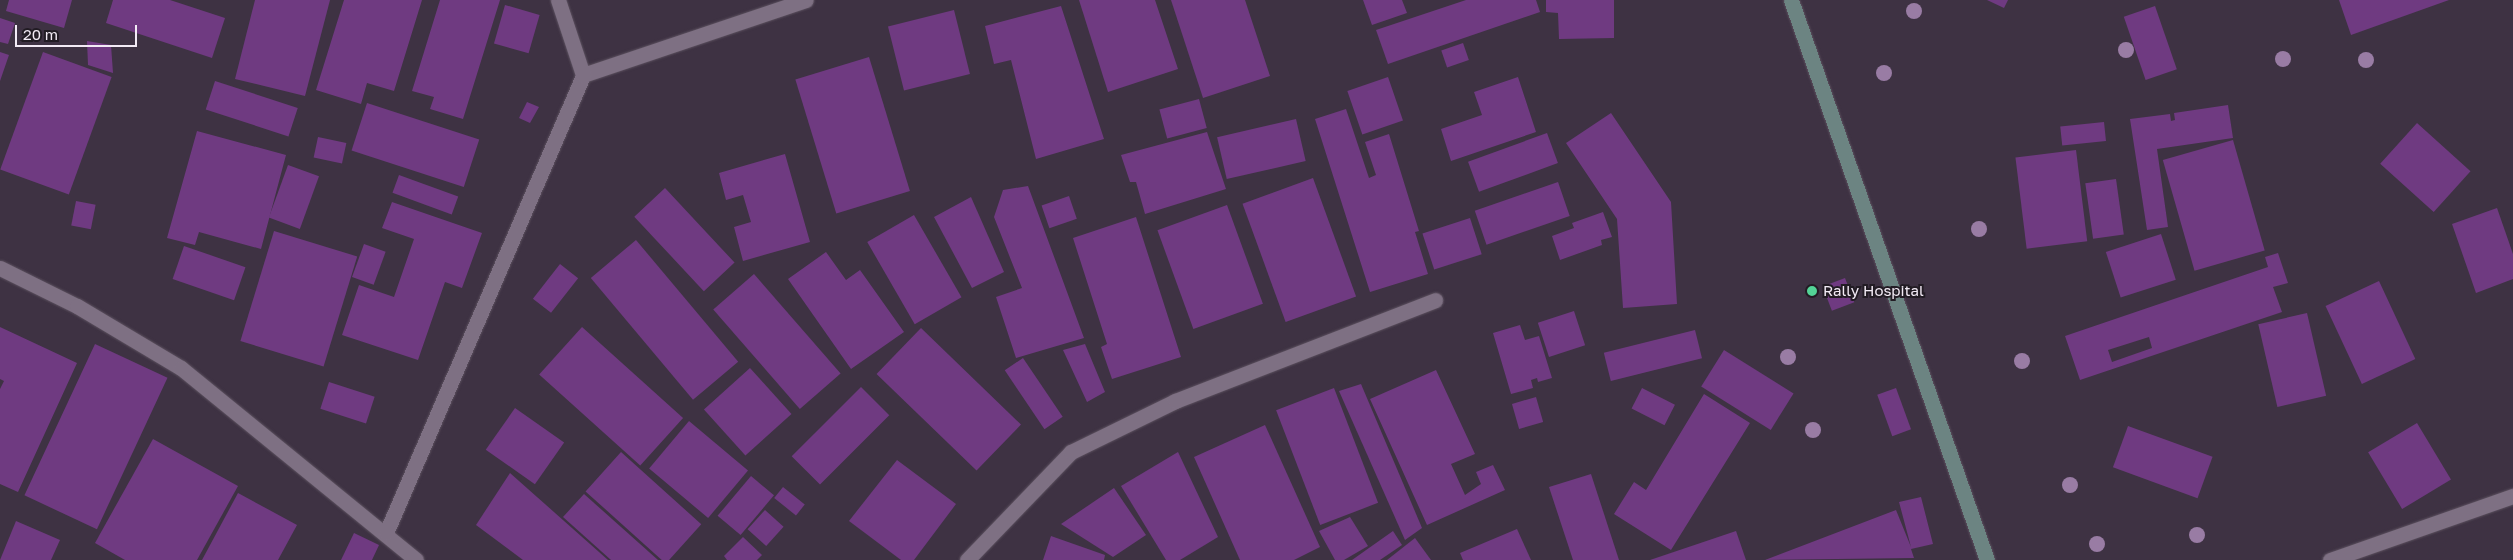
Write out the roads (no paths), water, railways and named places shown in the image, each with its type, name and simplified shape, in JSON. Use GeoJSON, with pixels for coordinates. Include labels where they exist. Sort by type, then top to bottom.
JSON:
{"type":"FeatureCollection","features":[{"type":"Feature","properties":{"kind":"main road"},"geometry":{"type":"LineString","coordinates":[[1791,0],[1987,560]]}},
{"type":"Feature","properties":{"kind":"street"},"geometry":{"type":"LineString","coordinates":[[386,533],[583,75],[558,0]]}},
{"type":"Feature","properties":{"kind":"street"},"geometry":{"type":"LineString","coordinates":[[583,75],[806,0]]}},
{"type":"Feature","properties":{"kind":"street"},"geometry":{"type":"LineString","coordinates":[[0,268],[77,306],[181,368],[386,533],[416,560]]}},
{"type":"Feature","properties":{"kind":"street"},"geometry":{"type":"LineString","coordinates":[[966,560],[1071,452],[1175,401],[1436,300]]}},
{"type":"Feature","properties":{"kind":"street"},"geometry":{"type":"LineString","coordinates":[[2330,560],[2513,496]]}},
{"type":"Feature","properties":{"kind":"place","name":"Rally Hospital"},"geometry":{"type":"Point","coordinates":[1812,291]}}]}
